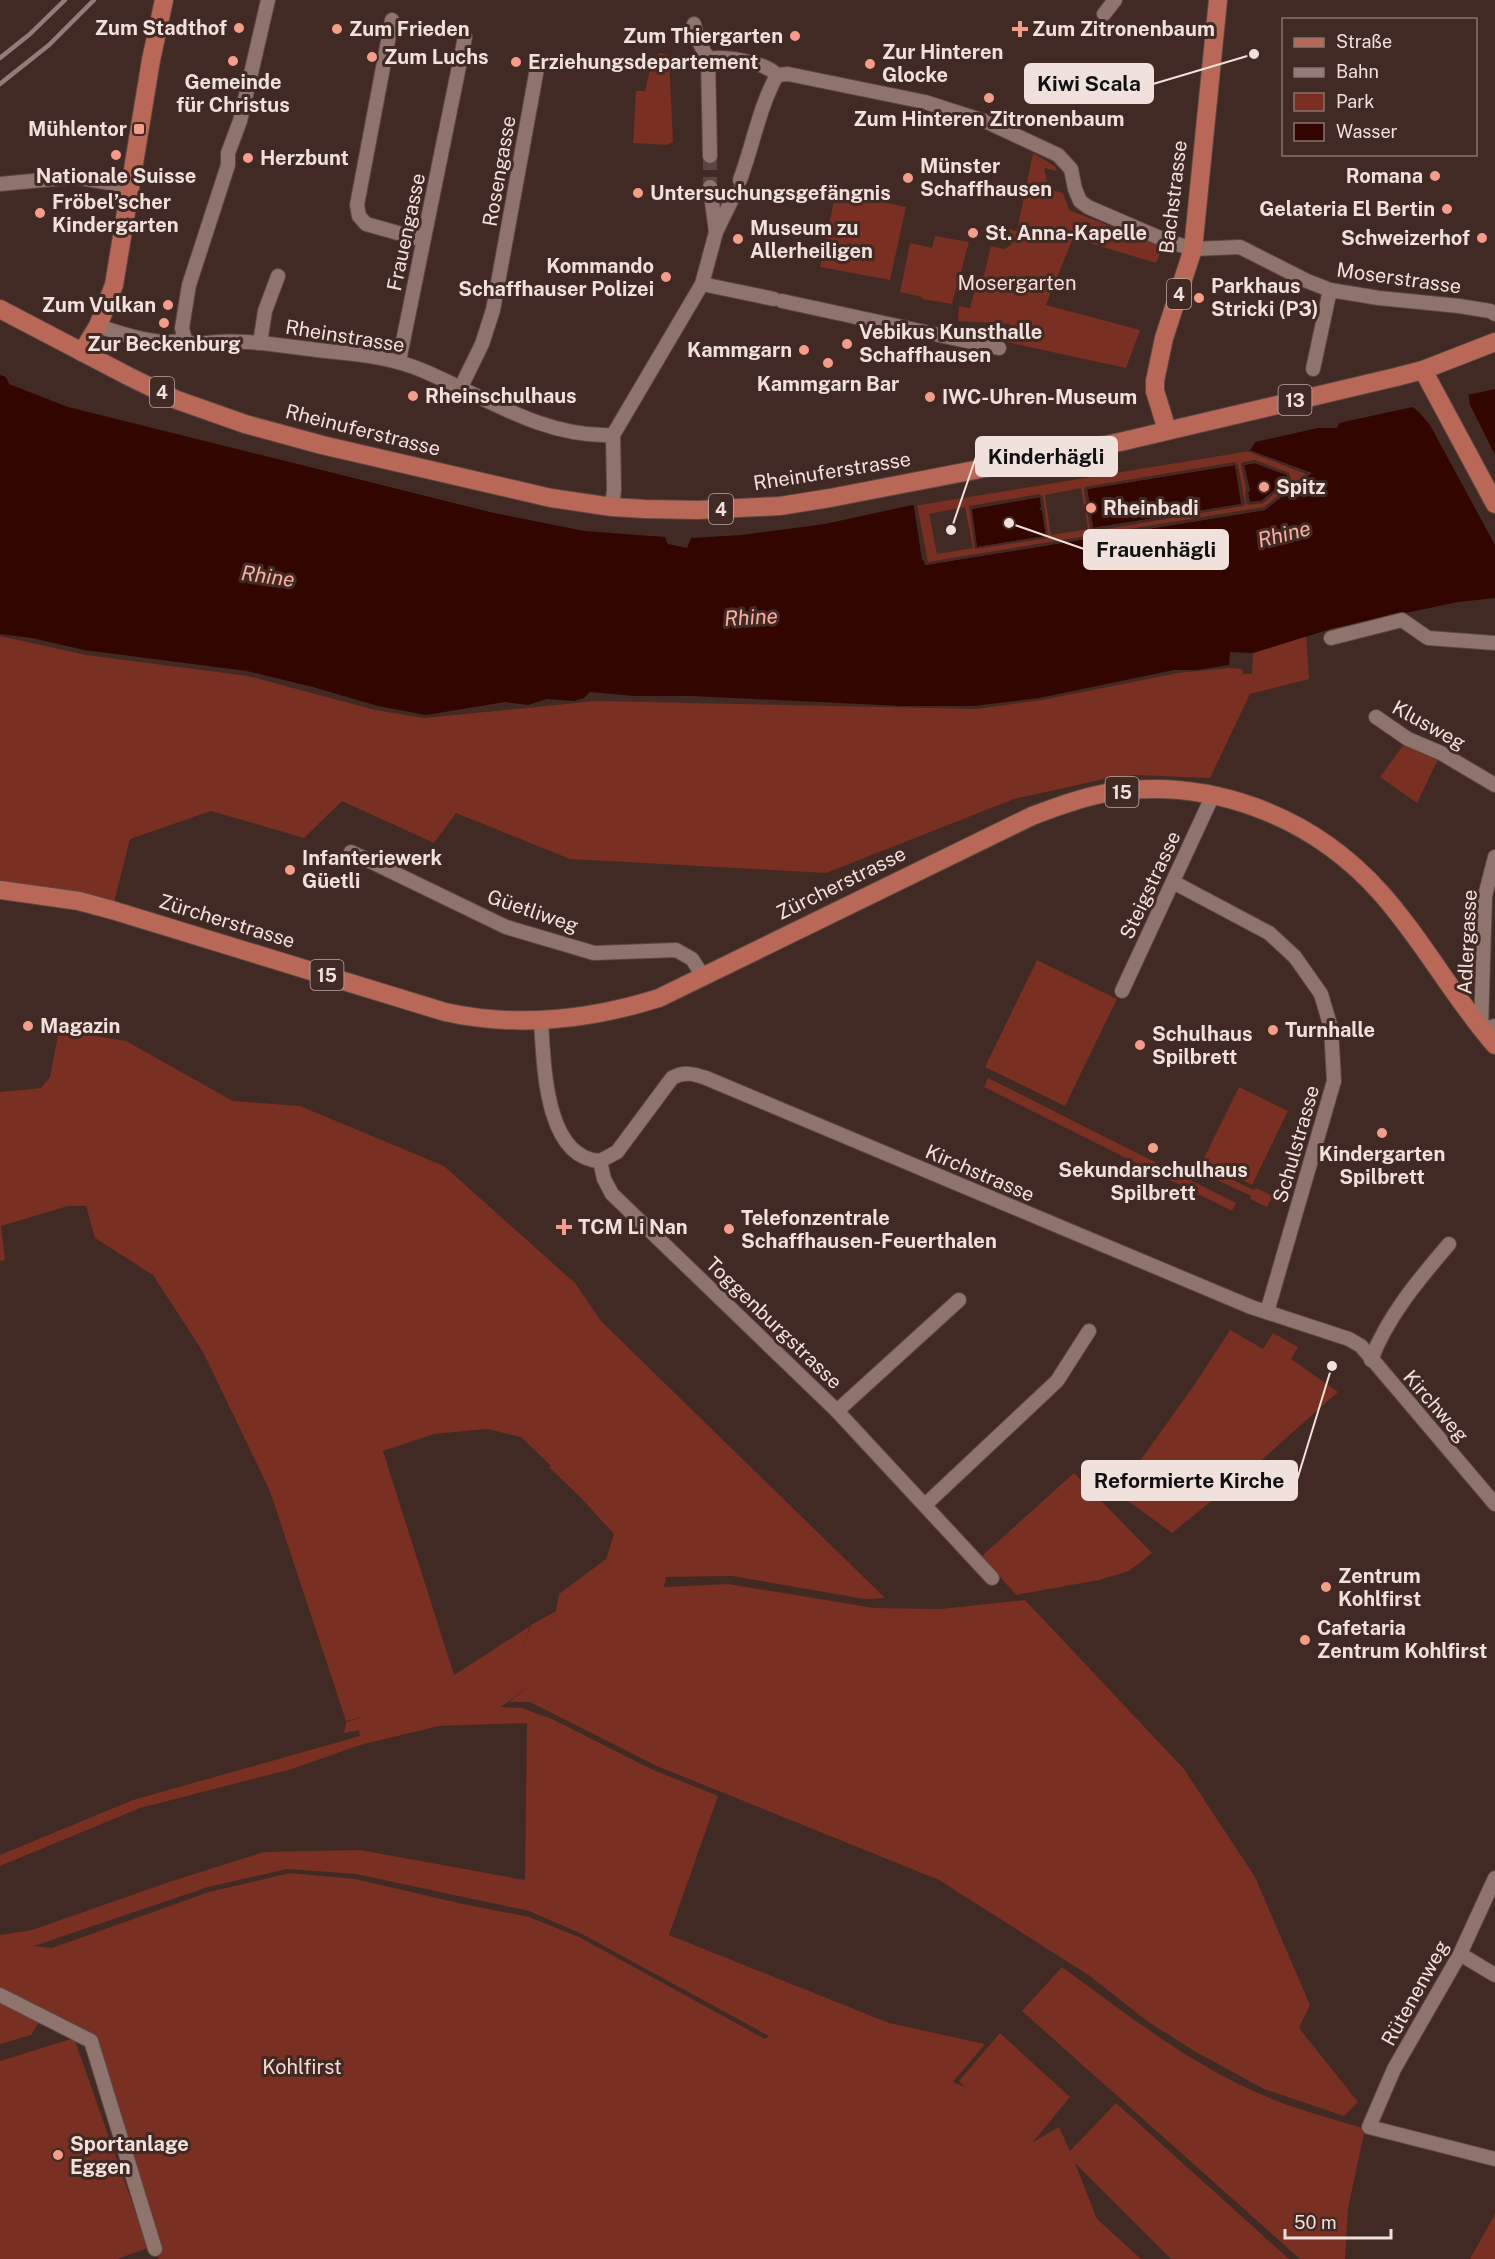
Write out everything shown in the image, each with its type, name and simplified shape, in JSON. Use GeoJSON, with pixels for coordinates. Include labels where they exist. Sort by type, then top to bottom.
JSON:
{"type":"FeatureCollection","features":[{"type":"Feature","properties":{"kind":"main road"},"geometry":{"type":"LineString","coordinates":[[82,352],[98,326],[114,285],[151,60],[164,0]]}},
{"type":"Feature","properties":{"kind":"main road","name":"Bachstrasse"},"geometry":{"type":"LineString","coordinates":[[1167,430],[1155,391],[1155,381],[1166,331],[1193,249],[1218,0]]}},
{"type":"Feature","properties":{"kind":"main road","name":"4"},"geometry":{"type":"LineString","coordinates":[[0,309],[82,352]]}},
{"type":"Feature","properties":{"kind":"main road","name":"Rheinuferstrasse"},"geometry":{"type":"LineString","coordinates":[[82,352],[177,400],[245,424],[322,445],[540,496],[612,507],[698,510],[780,506],[972,471],[1167,430],[1423,370],[1495,342]]}},
{"type":"Feature","properties":{"kind":"main road"},"geometry":{"type":"LineString","coordinates":[[1423,370],[1495,504]]}},
{"type":"Feature","properties":{"kind":"main road","name":"Zürcherstrasse"},"geometry":{"type":"LineString","coordinates":[[0,890],[79,901],[117,911],[445,1012],[495,1020],[541,1021],[602,1013],[659,998],[1032,816],[1067,803],[1139,789],[1170,790],[1213,795],[1278,816],[1314,835],[1346,859],[1380,891],[1404,920],[1456,996],[1488,1028],[1495,1045]]}},
{"type":"Feature","properties":{"kind":"street"},"geometry":{"type":"LineString","coordinates":[[185,340],[182,328],[189,285],[228,165],[234,132],[240,121],[268,0]]}},
{"type":"Feature","properties":{"kind":"street"},"geometry":{"type":"LineString","coordinates":[[1104,14],[1115,0]]}},
{"type":"Feature","properties":{"kind":"street"},"geometry":{"type":"LineString","coordinates":[[392,20],[357,205],[359,216],[366,224],[423,240]]}},
{"type":"Feature","properties":{"kind":"street"},"geometry":{"type":"LineString","coordinates":[[694,24],[698,40],[708,59],[710,156]]}},
{"type":"Feature","properties":{"kind":"street","name":"Frauengasse"},"geometry":{"type":"LineString","coordinates":[[399,361],[448,104],[465,37]]}},
{"type":"Feature","properties":{"kind":"street"},"geometry":{"type":"LineString","coordinates":[[612,507],[613,435],[702,284],[716,232],[737,186],[755,137],[766,97],[777,75],[765,66],[717,58],[708,59]]}},
{"type":"Feature","properties":{"kind":"street","name":"Rosengasse"},"geometry":{"type":"LineString","coordinates":[[461,387],[482,344],[493,310],[538,63]]}},
{"type":"Feature","properties":{"kind":"street","name":"Moserstrasse"},"geometry":{"type":"LineString","coordinates":[[777,75],[788,74],[944,107],[987,122],[1058,155],[1071,169],[1080,201],[1088,207],[1167,241],[1193,249],[1240,247],[1302,279],[1330,290],[1379,298],[1459,306],[1490,311],[1495,314]]}},
{"type":"Feature","properties":{"kind":"street"},"geometry":{"type":"LineString","coordinates":[[0,184],[74,177],[129,186]]}},
{"type":"Feature","properties":{"kind":"street"},"geometry":{"type":"LineString","coordinates":[[710,187],[716,232]]}},
{"type":"Feature","properties":{"kind":"street"},"geometry":{"type":"LineString","coordinates":[[260,343],[265,310],[278,276]]}},
{"type":"Feature","properties":{"kind":"street"},"geometry":{"type":"LineString","coordinates":[[702,284],[999,348]]}},
{"type":"Feature","properties":{"kind":"street"},"geometry":{"type":"LineString","coordinates":[[1313,369],[1330,290]]}},
{"type":"Feature","properties":{"kind":"street","name":"Rheinstrasse"},"geometry":{"type":"LineString","coordinates":[[98,326],[124,334],[173,343],[185,340],[194,345],[209,342],[260,343],[399,361],[549,428],[585,434],[613,435]]}},
{"type":"Feature","properties":{"kind":"street"},"geometry":{"type":"LineString","coordinates":[[1331,638],[1402,620],[1428,638],[1495,643]]}},
{"type":"Feature","properties":{"kind":"street","name":"Klusweg"},"geometry":{"type":"LineString","coordinates":[[1376,717],[1408,739],[1441,753],[1495,785]]}},
{"type":"Feature","properties":{"kind":"street","name":"Steigstrasse"},"geometry":{"type":"LineString","coordinates":[[1122,991],[1213,795]]}},
{"type":"Feature","properties":{"kind":"street","name":"Güetliweg"},"geometry":{"type":"LineString","coordinates":[[351,852],[506,927],[594,952],[676,951],[692,959],[703,976]]}},
{"type":"Feature","properties":{"kind":"street","name":"Adlergasse"},"geometry":{"type":"LineString","coordinates":[[1488,1028],[1485,896],[1495,857]]}},
{"type":"Feature","properties":{"kind":"street","name":"Schulstrasse"},"geometry":{"type":"LineString","coordinates":[[1173,882],[1269,933],[1295,957],[1321,994],[1331,1028],[1334,1081],[1267,1312]]}},
{"type":"Feature","properties":{"kind":"street"},"geometry":{"type":"LineString","coordinates":[[541,1021],[547,1092],[552,1112],[561,1132],[579,1155],[586,1159],[600,1161]]}},
{"type":"Feature","properties":{"kind":"street","name":"Kirchstrasse"},"geometry":{"type":"LineString","coordinates":[[600,1161],[617,1152],[626,1142],[672,1078],[691,1073],[1267,1312],[1349,1339],[1361,1346],[1371,1360]]}},
{"type":"Feature","properties":{"kind":"street","name":"Toggenburgstrasse"},"geometry":{"type":"LineString","coordinates":[[600,1161],[604,1179],[612,1194],[837,1411],[992,1578]]}},
{"type":"Feature","properties":{"kind":"street"},"geometry":{"type":"LineString","coordinates":[[1371,1360],[1380,1336],[1429,1267],[1449,1244]]}},
{"type":"Feature","properties":{"kind":"street"},"geometry":{"type":"LineString","coordinates":[[837,1411],[959,1300]]}},
{"type":"Feature","properties":{"kind":"street"},"geometry":{"type":"LineString","coordinates":[[925,1505],[1057,1381],[1089,1331]]}},
{"type":"Feature","properties":{"kind":"street","name":"Kirchweg"},"geometry":{"type":"LineString","coordinates":[[1371,1360],[1495,1504]]}},
{"type":"Feature","properties":{"kind":"street","name":"Rütenenweg"},"geometry":{"type":"LineString","coordinates":[[1493,2155],[1369,2127],[1394,2069],[1460,1954],[1495,1878]]}},
{"type":"Feature","properties":{"kind":"street"},"geometry":{"type":"LineString","coordinates":[[1460,1954],[1495,1975]]}},
{"type":"Feature","properties":{"kind":"street"},"geometry":{"type":"LineString","coordinates":[[0,1995],[91,2041],[155,2249]]}},
{"type":"Feature","properties":{"kind":"green space"},"geometry":{"type":"Polygon","coordinates":[[[659,53],[669,55],[673,142],[667,145],[633,143],[636,91],[645,91],[651,65],[659,53]]]}},
{"type":"Feature","properties":{"kind":"green space","name":"Mosergarten"},"geometry":{"type":"Polygon","coordinates":[[[1033,153],[1055,166],[1057,171],[1044,168],[1049,189],[1063,193],[1069,210],[1163,247],[1156,263],[1073,238],[1046,305],[1140,330],[1126,368],[1006,342],[1010,324],[958,321],[959,306],[970,308],[976,286],[981,287],[991,246],[1004,249],[1011,245],[1013,236],[1008,229],[1017,231],[1033,153]]]}},
{"type":"Feature","properties":{"kind":"green space"},"geometry":{"type":"Polygon","coordinates":[[[836,192],[906,207],[890,280],[820,267],[836,192]]]}},
{"type":"Feature","properties":{"kind":"green space"},"geometry":{"type":"Polygon","coordinates":[[[935,236],[969,242],[952,304],[922,299],[922,297],[900,292],[910,243],[932,248],[935,236]]]}},
{"type":"Feature","properties":{"kind":"green space","name":"Rheinbadi"},"geometry":{"type":"Polygon","coordinates":[[[1250,451],[1312,473],[1265,510],[925,565],[914,506],[1250,451]]]}},
{"type":"Feature","properties":{"kind":"green space"},"geometry":{"type":"Polygon","coordinates":[[[1306,635],[1309,679],[1250,694],[1210,778],[1135,775],[1104,779],[1014,799],[826,873],[570,859],[456,813],[434,843],[342,801],[304,838],[211,811],[130,839],[112,910],[0,890],[0,636],[86,655],[248,676],[375,710],[424,718],[596,701],[976,709],[1042,700],[1178,673],[1230,668],[1242,669],[1243,674],[1252,674],[1253,653],[1306,635]]]}},
{"type":"Feature","properties":{"kind":"green space"},"geometry":{"type":"Polygon","coordinates":[[[1408,739],[1441,753],[1417,803],[1380,777],[1408,739]]]}},
{"type":"Feature","properties":{"kind":"green space"},"geometry":{"type":"Polygon","coordinates":[[[1037,960],[1117,999],[1065,1106],[985,1067],[1037,960]]]}},
{"type":"Feature","properties":{"kind":"green space","name":"Kohlfirst"},"geometry":{"type":"Polygon","coordinates":[[[59,1030],[126,1041],[233,1101],[300,1106],[444,1166],[575,1283],[601,1321],[885,1598],[865,1599],[732,1576],[666,1577],[664,1587],[728,1584],[874,1608],[940,1609],[1025,1600],[1184,1769],[1255,1877],[1310,2005],[1299,2028],[1358,2102],[1344,2116],[1264,2089],[1196,2052],[1147,2021],[1090,1976],[939,1880],[657,1766],[530,1702],[509,1702],[534,1682],[501,1707],[522,1708],[554,1720],[651,1769],[718,1796],[669,1935],[889,2023],[985,2044],[953,2082],[965,2087],[959,2081],[1000,2033],[1070,2097],[1033,2142],[1059,2127],[1070,2151],[1116,2103],[1289,2259],[1171,2259],[1075,2163],[1097,2219],[1141,2259],[158,2259],[160,2250],[78,2027],[12,1996],[0,1994],[0,1935],[32,1930],[169,1882],[264,1852],[360,1850],[525,1880],[527,1723],[439,1726],[360,1745],[292,1769],[140,1808],[0,1866],[0,1855],[133,1800],[360,1736],[359,1730],[344,1733],[346,1722],[366,1716],[346,1721],[270,1491],[203,1352],[153,1275],[95,1238],[86,1206],[68,1206],[1,1226],[5,1260],[0,1261],[0,1092],[41,1088],[50,1077],[59,1030]],[[487,1429],[434,1434],[383,1451],[454,1675],[530,1626],[523,1648],[531,1625],[556,1611],[559,1594],[606,1559],[614,1534],[521,1437],[487,1429]],[[287,1869],[208,1887],[34,1946],[52,1948],[209,1892],[290,1873],[355,1879],[529,1917],[579,1937],[765,2039],[769,2036],[582,1934],[529,1911],[356,1874],[287,1869]]]}},
{"type":"Feature","properties":{"kind":"green space"},"geometry":{"type":"Polygon","coordinates":[[[988,1078],[1236,1203],[1232,1211],[984,1087],[988,1078]]]}},
{"type":"Feature","properties":{"kind":"green space"},"geometry":{"type":"Polygon","coordinates":[[[1239,1087],[1288,1111],[1252,1185],[1203,1160],[1239,1087]]]}},
{"type":"Feature","properties":{"kind":"green space"},"geometry":{"type":"Polygon","coordinates":[[[1201,1165],[1254,1190],[1256,1188],[1273,1196],[1267,1207],[1250,1199],[1251,1196],[1198,1171],[1201,1165]]]}},
{"type":"Feature","properties":{"kind":"green space"},"geometry":{"type":"Polygon","coordinates":[[[1230,1330],[1263,1349],[1273,1333],[1298,1347],[1291,1359],[1338,1392],[1257,1464],[1172,1533],[1117,1493],[1195,1384],[1230,1330]]]}},
{"type":"Feature","properties":{"kind":"green space"},"geometry":{"type":"Polygon","coordinates":[[[1074,1473],[1152,1553],[1129,1571],[1099,1580],[1016,1595],[982,1556],[1074,1473]]]}},
{"type":"Feature","properties":{"kind":"green space"},"geometry":{"type":"Polygon","coordinates":[[[1062,1967],[1160,2038],[1211,2069],[1277,2101],[1365,2129],[1348,2208],[1345,2259],[1300,2259],[1022,2011],[1062,1967]]]}},
{"type":"Feature","properties":{"kind":"green space"},"geometry":{"type":"Polygon","coordinates":[[[0,2002],[41,2019],[31,2035],[0,2044],[0,2002]]]}},
{"type":"Feature","properties":{"kind":"green space","name":"Sportanlage Eggen"},"geometry":{"type":"Polygon","coordinates":[[[74,2038],[148,2248],[117,2259],[0,2259],[0,2061],[74,2038]]]}},
{"type":"Feature","properties":{"kind":"green space"},"geometry":{"type":"Polygon","coordinates":[[[1495,2214],[1495,2259],[1470,2259],[1495,2214]]]}},
{"type":"Feature","properties":{"kind":"water","name":"Rhine"},"geometry":{"type":"Polygon","coordinates":[[[0,375],[6,377],[9,384],[68,407],[494,513],[584,531],[665,537],[668,544],[687,548],[691,538],[742,535],[825,524],[912,505],[922,558],[926,565],[1265,510],[1311,473],[1250,451],[1255,442],[1318,428],[1337,428],[1339,423],[1495,389],[1495,598],[1458,602],[1334,628],[1253,653],[1230,652],[1229,665],[1197,670],[1174,670],[1039,698],[974,706],[902,706],[692,696],[635,696],[590,692],[584,698],[575,701],[547,699],[528,705],[505,702],[426,715],[378,706],[247,671],[84,650],[32,638],[0,634],[0,375]]]}},
{"type":"Feature","properties":{"kind":"water","name":"Spitz"},"geometry":{"type":"Polygon","coordinates":[[[1255,463],[1287,475],[1288,480],[1261,501],[1249,502],[1248,492],[1250,491],[1244,465],[1255,463]]]}},
{"type":"Feature","properties":{"kind":"water"},"geometry":{"type":"Polygon","coordinates":[[[1235,465],[1242,504],[1093,528],[1090,509],[1096,507],[1090,507],[1087,489],[1235,465]]]}},
{"type":"Feature","properties":{"kind":"water"},"geometry":{"type":"Polygon","coordinates":[[[1040,497],[1046,536],[977,547],[971,509],[1040,497]]]}},
{"type":"Feature","properties":{"kind":"pier"},"geometry":{"type":"Polygon","coordinates":[[[1468,393],[1470,405],[1495,455],[1495,545],[1430,425],[1418,411],[1409,405],[1468,393]]]}},
{"type":"Feature","properties":{"kind":"pier"},"geometry":{"type":"Polygon","coordinates":[[[1247,451],[1312,473],[1265,510],[925,565],[922,560],[914,506],[917,505],[928,562],[1264,507],[1306,474],[1247,451]]]}},
{"type":"Feature","properties":{"kind":"pier"},"geometry":{"type":"Polygon","coordinates":[[[1255,460],[1289,473],[1291,480],[1263,503],[1249,505],[1246,503],[1241,464],[1255,460]],[[1255,463],[1244,465],[1250,502],[1261,501],[1288,479],[1287,475],[1255,463]]]}},
{"type":"Feature","properties":{"kind":"pier"},"geometry":{"type":"Polygon","coordinates":[[[1235,462],[1238,465],[1245,503],[1243,506],[1094,531],[1090,529],[1085,487],[1235,462]],[[1235,465],[1087,489],[1090,507],[1096,507],[1090,509],[1093,528],[1241,504],[1235,465]]]}},
{"type":"Feature","properties":{"kind":"pier"},"geometry":{"type":"Polygon","coordinates":[[[1081,488],[1088,529],[1051,535],[1045,495],[1081,488]]]}},
{"type":"Feature","properties":{"kind":"pier"},"geometry":{"type":"Polygon","coordinates":[[[1040,494],[1043,497],[1048,538],[975,549],[969,506],[1040,494]],[[1040,497],[972,509],[977,547],[1046,536],[1042,510],[1039,510],[1040,497]]]}},
{"type":"Feature","properties":{"kind":"pier"},"geometry":{"type":"Polygon","coordinates":[[[965,507],[973,548],[937,554],[929,514],[965,507]]]}},
{"type":"Feature","properties":{"kind":"tunnel"},"geometry":{"type":"LineString","coordinates":[[710,156],[710,187]]}},
{"type":"Feature","properties":{"kind":"railway"},"geometry":{"type":"LineString","coordinates":[[0,58],[30,34],[65,0]]}},
{"type":"Feature","properties":{"kind":"railway"},"geometry":{"type":"LineString","coordinates":[[0,84],[49,45],[94,0]]}},
{"type":"Feature","properties":{"kind":"place","name":"Zum Stadthof"},"geometry":{"type":"Point","coordinates":[239,28]}},
{"type":"Feature","properties":{"kind":"place","name":"Zum Frieden"},"geometry":{"type":"Point","coordinates":[337,29]}},
{"type":"Feature","properties":{"kind":"place","name":"Zum Zitronenbaum"},"geometry":{"type":"Point","coordinates":[1020,29]}},
{"type":"Feature","properties":{"kind":"place","name":"Zum Thiergarten"},"geometry":{"type":"Point","coordinates":[795,36]}},
{"type":"Feature","properties":{"kind":"place","name":"Kiwi Scala"},"geometry":{"type":"Point","coordinates":[1254,54]}},
{"type":"Feature","properties":{"kind":"place","name":"Zum Luchs"},"geometry":{"type":"Point","coordinates":[372,57]}},
{"type":"Feature","properties":{"kind":"place","name":"Gemeinde für Christus"},"geometry":{"type":"Point","coordinates":[233,61]}},
{"type":"Feature","properties":{"kind":"place","name":"Erziehungsdepartement"},"geometry":{"type":"Point","coordinates":[516,62]}},
{"type":"Feature","properties":{"kind":"place","name":"Zur Hinteren Glocke"},"geometry":{"type":"Point","coordinates":[870,64]}},
{"type":"Feature","properties":{"kind":"place","name":"Zum Hinteren Zitronenbaum"},"geometry":{"type":"Point","coordinates":[989,98]}},
{"type":"Feature","properties":{"kind":"place","name":"Mühlentor"},"geometry":{"type":"Point","coordinates":[139,129]}},
{"type":"Feature","properties":{"kind":"place","name":"Nationale Suisse"},"geometry":{"type":"Point","coordinates":[116,155]}},
{"type":"Feature","properties":{"kind":"place","name":"Herzbunt"},"geometry":{"type":"Point","coordinates":[248,158]}},
{"type":"Feature","properties":{"kind":"place","name":"Romana"},"geometry":{"type":"Point","coordinates":[1435,176]}},
{"type":"Feature","properties":{"kind":"place","name":"Münster Schaffhausen"},"geometry":{"type":"Point","coordinates":[908,178]}},
{"type":"Feature","properties":{"kind":"place","name":"Untersuchungsgefängnis"},"geometry":{"type":"Point","coordinates":[638,193]}},
{"type":"Feature","properties":{"kind":"place","name":"Gelateria El Bertin"},"geometry":{"type":"Point","coordinates":[1447,209]}},
{"type":"Feature","properties":{"kind":"place","name":"Fröbel’scher Kindergarten"},"geometry":{"type":"Point","coordinates":[40,213]}},
{"type":"Feature","properties":{"kind":"place","name":"St. Anna-Kapelle"},"geometry":{"type":"Point","coordinates":[973,233]}},
{"type":"Feature","properties":{"kind":"place","name":"Schweizerhof"},"geometry":{"type":"Point","coordinates":[1482,238]}},
{"type":"Feature","properties":{"kind":"place","name":"Museum zu Allerheiligen"},"geometry":{"type":"Point","coordinates":[738,239]}},
{"type":"Feature","properties":{"kind":"place","name":"Kommando Schaffhauser Polizei"},"geometry":{"type":"Point","coordinates":[666,277]}},
{"type":"Feature","properties":{"kind":"place","name":"Parkhaus Stricki (P3)"},"geometry":{"type":"Point","coordinates":[1199,298]}},
{"type":"Feature","properties":{"kind":"place","name":"Zum Vulkan"},"geometry":{"type":"Point","coordinates":[168,305]}},
{"type":"Feature","properties":{"kind":"place","name":"Zur Beckenburg"},"geometry":{"type":"Point","coordinates":[164,323]}},
{"type":"Feature","properties":{"kind":"place","name":"Vebikus Kunsthalle Schaffhausen"},"geometry":{"type":"Point","coordinates":[847,344]}},
{"type":"Feature","properties":{"kind":"place","name":"Kammgarn"},"geometry":{"type":"Point","coordinates":[804,350]}},
{"type":"Feature","properties":{"kind":"place","name":"Kammgarn Bar"},"geometry":{"type":"Point","coordinates":[828,363]}},
{"type":"Feature","properties":{"kind":"place","name":"Rheinschulhaus"},"geometry":{"type":"Point","coordinates":[413,396]}},
{"type":"Feature","properties":{"kind":"place","name":"IWC-Uhren-Museum"},"geometry":{"type":"Point","coordinates":[930,397]}},
{"type":"Feature","properties":{"kind":"place","name":"Spitz"},"geometry":{"type":"Point","coordinates":[1264,487]}},
{"type":"Feature","properties":{"kind":"place","name":"Rheinbadi"},"geometry":{"type":"Point","coordinates":[1091,508]}},
{"type":"Feature","properties":{"kind":"place","name":"Frauenhägli"},"geometry":{"type":"Point","coordinates":[1009,523]}},
{"type":"Feature","properties":{"kind":"place","name":"Kinderhägli"},"geometry":{"type":"Point","coordinates":[951,530]}},
{"type":"Feature","properties":{"kind":"place","name":"Infanteriewerk Güetli"},"geometry":{"type":"Point","coordinates":[290,870]}},
{"type":"Feature","properties":{"kind":"place","name":"Magazin"},"geometry":{"type":"Point","coordinates":[28,1026]}},
{"type":"Feature","properties":{"kind":"place","name":"Turnhalle"},"geometry":{"type":"Point","coordinates":[1273,1030]}},
{"type":"Feature","properties":{"kind":"place","name":"Schulhaus Spilbrett"},"geometry":{"type":"Point","coordinates":[1140,1045]}},
{"type":"Feature","properties":{"kind":"place","name":"Kindergarten Spilbrett"},"geometry":{"type":"Point","coordinates":[1382,1133]}},
{"type":"Feature","properties":{"kind":"place","name":"Sekundarschulhaus Spilbrett"},"geometry":{"type":"Point","coordinates":[1153,1148]}},
{"type":"Feature","properties":{"kind":"place","name":"TCM Li Nan"},"geometry":{"type":"Point","coordinates":[564,1227]}},
{"type":"Feature","properties":{"kind":"place","name":"Telefonzentrale Schaffhausen-Feuerthalen"},"geometry":{"type":"Point","coordinates":[729,1229]}},
{"type":"Feature","properties":{"kind":"place","name":"Reformierte Kirche"},"geometry":{"type":"Point","coordinates":[1332,1366]}},
{"type":"Feature","properties":{"kind":"place","name":"Zentrum Kohlfirst"},"geometry":{"type":"Point","coordinates":[1326,1587]}},
{"type":"Feature","properties":{"kind":"place","name":"Cafetaria Zentrum Kohlfirst"},"geometry":{"type":"Point","coordinates":[1305,1640]}},
{"type":"Feature","properties":{"kind":"place","name":"Sportanlage Eggen"},"geometry":{"type":"Point","coordinates":[58,2155]}}]}
